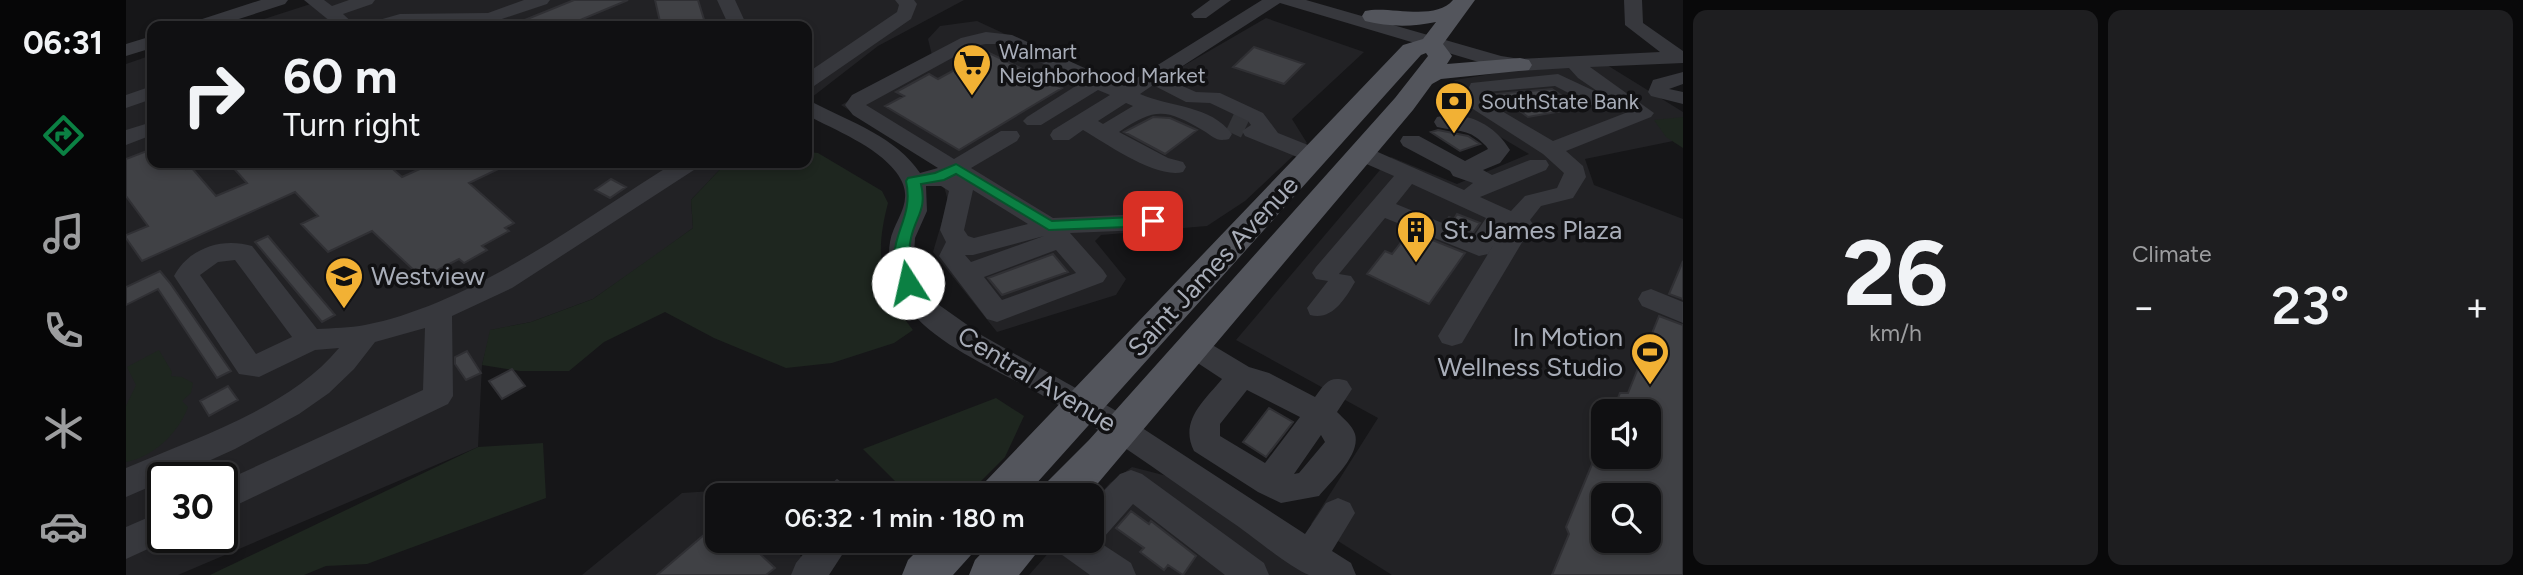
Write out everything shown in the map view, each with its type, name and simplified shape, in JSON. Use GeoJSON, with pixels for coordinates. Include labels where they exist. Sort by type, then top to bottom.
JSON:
{"type":"FeatureCollection","features":[{"type":"Feature","properties":{"kind":"main road"},"geometry":{"type":"LineString","coordinates":[[1359,12],[1414,20],[1460,5]]}},
{"type":"Feature","properties":{"kind":"main road","name":"Saint James Avenue"},"geometry":{"type":"LineString","coordinates":[[1073,483],[1363,154],[1413,69],[1412,50],[1434,40],[1460,5]]}},
{"type":"Feature","properties":{"kind":"main road"},"geometry":{"type":"LineString","coordinates":[[1359,12],[1390,39],[1413,69],[1435,72],[1520,65]]}},
{"type":"Feature","properties":{"kind":"main road","name":"Saint James Avenue"},"geometry":{"type":"LineString","coordinates":[[1011,483],[1315,156],[1413,69]]}},
{"type":"Feature","properties":{"kind":"main road"},"geometry":{"type":"LineString","coordinates":[[991,575],[1010,553]]}},
{"type":"Feature","properties":{"kind":"street"},"geometry":{"type":"LineString","coordinates":[[214,21],[279,0]]}},
{"type":"Feature","properties":{"kind":"street"},"geometry":{"type":"LineString","coordinates":[[313,0],[340,21]]}},
{"type":"Feature","properties":{"kind":"street"},"geometry":{"type":"LineString","coordinates":[[328,13],[366,0]]}},
{"type":"Feature","properties":{"kind":"street"},"geometry":{"type":"LineString","coordinates":[[394,21],[448,1],[464,10],[494,0]]}},
{"type":"Feature","properties":{"kind":"street"},"geometry":{"type":"LineString","coordinates":[[400,19],[490,19],[541,0]]}},
{"type":"Feature","properties":{"kind":"street"},"geometry":{"type":"LineString","coordinates":[[726,0],[736,21]]}},
{"type":"Feature","properties":{"kind":"street"},"geometry":{"type":"LineString","coordinates":[[812,79],[905,15],[908,4],[904,0]]}},
{"type":"Feature","properties":{"kind":"street"},"geometry":{"type":"LineString","coordinates":[[1200,14],[1222,0]]}},
{"type":"Feature","properties":{"kind":"street"},"geometry":{"type":"LineString","coordinates":[[1061,135],[1274,0]]}},
{"type":"Feature","properties":{"kind":"street"},"geometry":{"type":"LineString","coordinates":[[1287,0],[1359,12]]}},
{"type":"Feature","properties":{"kind":"street"},"geometry":{"type":"LineString","coordinates":[[1322,0],[1485,60],[1585,74],[1644,113],[1459,197]]}},
{"type":"Feature","properties":{"kind":"street"},"geometry":{"type":"LineString","coordinates":[[1633,0],[1634,25],[1679,59]]}},
{"type":"Feature","properties":{"kind":"street"},"geometry":{"type":"LineString","coordinates":[[947,173],[961,189],[953,230],[958,242],[952,256],[997,313],[1094,276],[1055,232],[947,173],[860,111],[855,105],[859,99],[968,41],[986,38],[1005,39],[1150,106]]}},
{"type":"Feature","properties":{"kind":"street"},"geometry":{"type":"LineString","coordinates":[[1434,40],[1566,72]]}},
{"type":"Feature","properties":{"kind":"street"},"geometry":{"type":"LineString","coordinates":[[126,50],[147,44]]}},
{"type":"Feature","properties":{"kind":"street"},"geometry":{"type":"LineString","coordinates":[[1381,207],[1479,248],[1532,201],[1565,193],[1576,177],[1575,171],[1551,153],[1487,90],[1566,72],[1679,59]]}},
{"type":"Feature","properties":{"kind":"street"},"geometry":{"type":"LineString","coordinates":[[126,84],[147,77]]}},
{"type":"Feature","properties":{"kind":"street"},"geometry":{"type":"LineString","coordinates":[[1683,78],[1660,84],[1658,92],[1683,98]]}},
{"type":"Feature","properties":{"kind":"street"},"geometry":{"type":"LineString","coordinates":[[1151,79],[1193,98],[1213,97],[1256,117],[1268,135]]}},
{"type":"Feature","properties":{"kind":"street"},"geometry":{"type":"LineString","coordinates":[[1034,121],[1097,82]]}},
{"type":"Feature","properties":{"kind":"street"},"geometry":{"type":"LineString","coordinates":[[1193,98],[1195,104],[1232,128]]}},
{"type":"Feature","properties":{"kind":"street"},"geometry":{"type":"LineString","coordinates":[[126,102],[147,110]]}},
{"type":"Feature","properties":{"kind":"street"},"geometry":{"type":"LineString","coordinates":[[1104,133],[1134,111],[1162,104],[1215,128],[1232,128],[1268,135],[1315,156]]}},
{"type":"Feature","properties":{"kind":"street"},"geometry":{"type":"LineString","coordinates":[[812,110],[878,146],[900,162],[913,181],[947,173],[1009,136]]}},
{"type":"Feature","properties":{"kind":"street"},"geometry":{"type":"LineString","coordinates":[[126,117],[147,112]]}},
{"type":"Feature","properties":{"kind":"street"},"geometry":{"type":"LineString","coordinates":[[126,138],[147,115]]}},
{"type":"Feature","properties":{"kind":"street"},"geometry":{"type":"LineString","coordinates":[[1082,121],[1160,163],[1175,167]]}},
{"type":"Feature","properties":{"kind":"street"},"geometry":{"type":"LineString","coordinates":[[1320,308],[1334,277],[1402,171],[1412,148],[1411,142],[1420,131],[1442,123],[1470,125],[1495,141],[1499,150],[1492,158],[1461,170]]}},
{"type":"Feature","properties":{"kind":"street"},"geometry":{"type":"LineString","coordinates":[[1411,142],[1491,184]]}},
{"type":"Feature","properties":{"kind":"street"},"geometry":{"type":"LineString","coordinates":[[1363,154],[1510,220]]}},
{"type":"Feature","properties":{"kind":"street"},"geometry":{"type":"LineString","coordinates":[[310,340],[243,252],[229,250],[208,256],[190,268],[187,276],[249,366],[259,366],[310,340],[365,335],[439,311],[503,282],[681,168]]}},
{"type":"Feature","properties":{"kind":"street","name":"Central Avenue"},"geometry":{"type":"LineString","coordinates":[[913,181],[918,199],[913,219],[904,237],[901,260],[908,283],[922,306],[961,334],[1122,430],[1339,575]]}},
{"type":"Feature","properties":{"kind":"street"},"geometry":{"type":"LineString","coordinates":[[958,242],[973,247],[1055,232],[1167,220]]}},
{"type":"Feature","properties":{"kind":"street"},"geometry":{"type":"LineString","coordinates":[[1452,336],[1510,220]]}},
{"type":"Feature","properties":{"kind":"street"},"geometry":{"type":"LineString","coordinates":[[966,274],[1055,232]]}},
{"type":"Feature","properties":{"kind":"street"},"geometry":{"type":"LineString","coordinates":[[1651,299],[1683,313]]}},
{"type":"Feature","properties":{"kind":"street"},"geometry":{"type":"LineString","coordinates":[[238,490],[438,396],[439,311]]}},
{"type":"Feature","properties":{"kind":"street"},"geometry":{"type":"LineString","coordinates":[[126,483],[287,408],[351,357],[365,335]]}},
{"type":"Feature","properties":{"kind":"street"},"geometry":{"type":"LineString","coordinates":[[1194,347],[1241,377],[1259,381],[1329,413],[1280,485],[1205,442],[1205,421],[1241,377]]}},
{"type":"Feature","properties":{"kind":"street"},"geometry":{"type":"LineString","coordinates":[[1104,525],[1131,484],[1227,563],[1252,575]]}},
{"type":"Feature","properties":{"kind":"street"},"geometry":{"type":"LineString","coordinates":[[1227,563],[1244,512]]}},
{"type":"Feature","properties":{"kind":"street"},"geometry":{"type":"LineString","coordinates":[[1309,556],[1338,513]]}},
{"type":"Feature","properties":{"kind":"street"},"geometry":{"type":"LineString","coordinates":[[126,543],[147,533]]}},
{"type":"Feature","properties":{"kind":"street"},"geometry":{"type":"LineString","coordinates":[[808,575],[825,553]]}},
{"type":"Feature","properties":{"kind":"shaded area"},"geometry":{"type":"Polygon","coordinates":[[[323,0],[964,0],[878,46],[812,97],[812,21],[258,21],[323,0]]]}},
{"type":"Feature","properties":{"kind":"shaded area"},"geometry":{"type":"Polygon","coordinates":[[[1266,18],[1364,52],[1292,119],[1307,143],[1245,201],[1207,226],[1101,235],[1095,241],[1126,279],[1116,295],[997,332],[933,252],[948,201],[939,168],[841,105],[932,55],[928,39],[940,26],[977,21],[1135,94],[1266,18]]]}},
{"type":"Feature","properties":{"kind":"shaded area","name":"Westview"},"geometry":{"type":"Polygon","coordinates":[[[147,57],[147,168],[721,168],[691,200],[693,228],[656,255],[593,299],[531,322],[491,330],[482,365],[478,447],[238,549],[238,462],[147,462],[147,553],[230,553],[178,575],[126,575],[126,64],[147,57]]]}},
{"type":"Feature","properties":{"kind":"shaded area"},"geometry":{"type":"Polygon","coordinates":[[[1594,57],[1683,112],[1683,139],[1585,159],[1594,185],[1683,219],[1683,575],[1392,575],[1311,524],[1378,418],[1236,340],[1391,157],[1457,184],[1529,154],[1438,100],[1455,80],[1594,57]]]}},
{"type":"Feature","properties":{"kind":"shaded area"},"geometry":{"type":"Polygon","coordinates":[[[1683,117],[1683,148],[1666,137],[1654,120],[1683,117]]]}},
{"type":"Feature","properties":{"kind":"shaded area"},"geometry":{"type":"Polygon","coordinates":[[[812,152],[818,153],[882,191],[888,203],[881,239],[883,270],[893,299],[913,330],[894,343],[832,363],[786,368],[714,338],[665,312],[604,342],[569,371],[520,371],[482,365],[490,330],[531,322],[593,299],[693,228],[691,200],[721,168],[812,168],[812,152]]]}},
{"type":"Feature","properties":{"kind":"shaded area"},"geometry":{"type":"Polygon","coordinates":[[[159,350],[172,372],[171,376],[182,377],[193,383],[191,393],[182,401],[188,407],[164,442],[146,455],[126,462],[126,406],[136,385],[127,367],[159,350]]]}},
{"type":"Feature","properties":{"kind":"shaded area"},"geometry":{"type":"Polygon","coordinates":[[[996,398],[1024,416],[1005,457],[979,483],[897,483],[863,449],[996,398]]]}},
{"type":"Feature","properties":{"kind":"shaded area"},"geometry":{"type":"Polygon","coordinates":[[[543,443],[546,498],[367,564],[326,566],[304,575],[210,575],[478,447],[543,443]]]}},
{"type":"Feature","properties":{"kind":"shaded area"},"geometry":{"type":"Polygon","coordinates":[[[1132,467],[1167,476],[1316,575],[1029,575],[1048,553],[1104,553],[1104,490],[1132,467]]]}},
{"type":"Feature","properties":{"kind":"shaded area"},"geometry":{"type":"Polygon","coordinates":[[[705,492],[705,553],[797,553],[822,575],[582,575],[682,493],[705,492]]]}},
{"type":"Feature","properties":{"kind":"building"},"geometry":{"type":"Polygon","coordinates":[[[574,0],[628,0],[578,21],[522,21],[574,0]]]}},
{"type":"Feature","properties":{"kind":"building"},"geometry":{"type":"Polygon","coordinates":[[[655,0],[698,0],[704,21],[660,21],[655,0]]]}},
{"type":"Feature","properties":{"kind":"building"},"geometry":{"type":"Polygon","coordinates":[[[1254,47],[1304,64],[1284,84],[1233,67],[1254,47]]]}},
{"type":"Feature","properties":{"kind":"building"},"geometry":{"type":"Polygon","coordinates":[[[987,52],[1062,88],[959,150],[885,106],[904,96],[896,92],[929,74],[938,79],[987,52]]]}},
{"type":"Feature","properties":{"kind":"building"},"geometry":{"type":"Polygon","coordinates":[[[1552,89],[1580,108],[1528,117],[1497,94],[1552,89]]]}},
{"type":"Feature","properties":{"kind":"building"},"geometry":{"type":"Polygon","coordinates":[[[1153,117],[1170,118],[1197,130],[1165,154],[1124,132],[1153,117]]]}},
{"type":"Feature","properties":{"kind":"building"},"geometry":{"type":"Polygon","coordinates":[[[1438,130],[1468,136],[1480,144],[1460,151],[1431,132],[1438,130]]]}},
{"type":"Feature","properties":{"kind":"building"},"geometry":{"type":"Polygon","coordinates":[[[147,151],[147,168],[192,168],[216,196],[247,183],[234,168],[392,168],[402,177],[422,168],[500,168],[469,183],[514,223],[505,228],[509,231],[482,246],[487,250],[464,263],[459,259],[430,274],[427,270],[419,275],[372,231],[328,252],[301,224],[318,216],[295,192],[142,261],[126,238],[126,235],[148,226],[126,196],[126,159],[147,151]]]}},
{"type":"Feature","properties":{"kind":"building"},"geometry":{"type":"Polygon","coordinates":[[[611,179],[626,187],[610,198],[595,190],[611,179]]]}},
{"type":"Feature","properties":{"kind":"building"},"geometry":{"type":"Polygon","coordinates":[[[1457,214],[1480,223],[1473,233],[1446,222],[1449,217],[1454,219],[1457,214]]]}},
{"type":"Feature","properties":{"kind":"building","name":"St. James Plaza"},"geometry":{"type":"Polygon","coordinates":[[[1420,235],[1465,253],[1429,304],[1367,274],[1385,251],[1392,254],[1403,240],[1413,244],[1420,235]]]}},
{"type":"Feature","properties":{"kind":"building"},"geometry":{"type":"Polygon","coordinates":[[[268,236],[335,315],[322,322],[255,242],[268,236]]]}},
{"type":"Feature","properties":{"kind":"building"},"geometry":{"type":"Polygon","coordinates":[[[1053,254],[1068,272],[1002,295],[988,278],[1053,254]]]}},
{"type":"Feature","properties":{"kind":"building"},"geometry":{"type":"Polygon","coordinates":[[[1683,261],[1683,299],[1669,294],[1683,261]]]}},
{"type":"Feature","properties":{"kind":"building"},"geometry":{"type":"Polygon","coordinates":[[[160,271],[231,371],[217,378],[158,289],[126,305],[126,287],[160,271]]]}},
{"type":"Feature","properties":{"kind":"building"},"geometry":{"type":"Polygon","coordinates":[[[1659,316],[1683,325],[1683,575],[1552,575],[1569,534],[1566,527],[1591,467],[1591,469],[1661,469],[1661,399],[1618,399],[1620,393],[1628,393],[1659,316]]]}},
{"type":"Feature","properties":{"kind":"building"},"geometry":{"type":"Polygon","coordinates":[[[467,351],[481,373],[466,380],[455,364],[455,357],[467,351]]]}},
{"type":"Feature","properties":{"kind":"building"},"geometry":{"type":"Polygon","coordinates":[[[512,369],[525,386],[502,399],[489,381],[512,369]]]}},
{"type":"Feature","properties":{"kind":"building"},"geometry":{"type":"Polygon","coordinates":[[[228,386],[238,400],[209,416],[200,401],[228,386]]]}},
{"type":"Feature","properties":{"kind":"building"},"geometry":{"type":"Polygon","coordinates":[[[1269,408],[1293,422],[1266,457],[1243,442],[1269,408]]]}},
{"type":"Feature","properties":{"kind":"building"},"geometry":{"type":"Polygon","coordinates":[[[1131,511],[1149,524],[1151,521],[1196,556],[1183,575],[1168,565],[1164,570],[1140,552],[1144,548],[1116,528],[1131,511]]]}},
{"type":"Feature","properties":{"kind":"building"},"geometry":{"type":"Polygon","coordinates":[[[705,534],[705,553],[759,553],[775,568],[766,575],[657,575],[705,534]]]}},
{"type":"Feature","properties":{"kind":"tunnel"},"geometry":{"type":"LineString","coordinates":[[1230,122],[1245,129]]}},
{"type":"Feature","properties":{"kind":"place","name":"Walmart Neighborhood Market"},"geometry":{"type":"Point","coordinates":[972,97]}},
{"type":"Feature","properties":{"kind":"place","name":"SouthState Bank"},"geometry":{"type":"Point","coordinates":[1454,135]}},
{"type":"Feature","properties":{"kind":"place","name":"St. James Plaza"},"geometry":{"type":"Point","coordinates":[1416,264]}},
{"type":"Feature","properties":{"kind":"place","name":"Westview"},"geometry":{"type":"Point","coordinates":[344,310]}},
{"type":"Feature","properties":{"kind":"place","name":"In Motion Wellness Studio"},"geometry":{"type":"Point","coordinates":[1650,386]}},
{"type":"Feature","properties":{"kind":"route"},"geometry":{"type":"LineString","coordinates":[[908,283],[901,260],[904,237],[913,219],[918,199],[913,181],[939,177],[956,168],[1049,226],[1153,221]]}}]}
